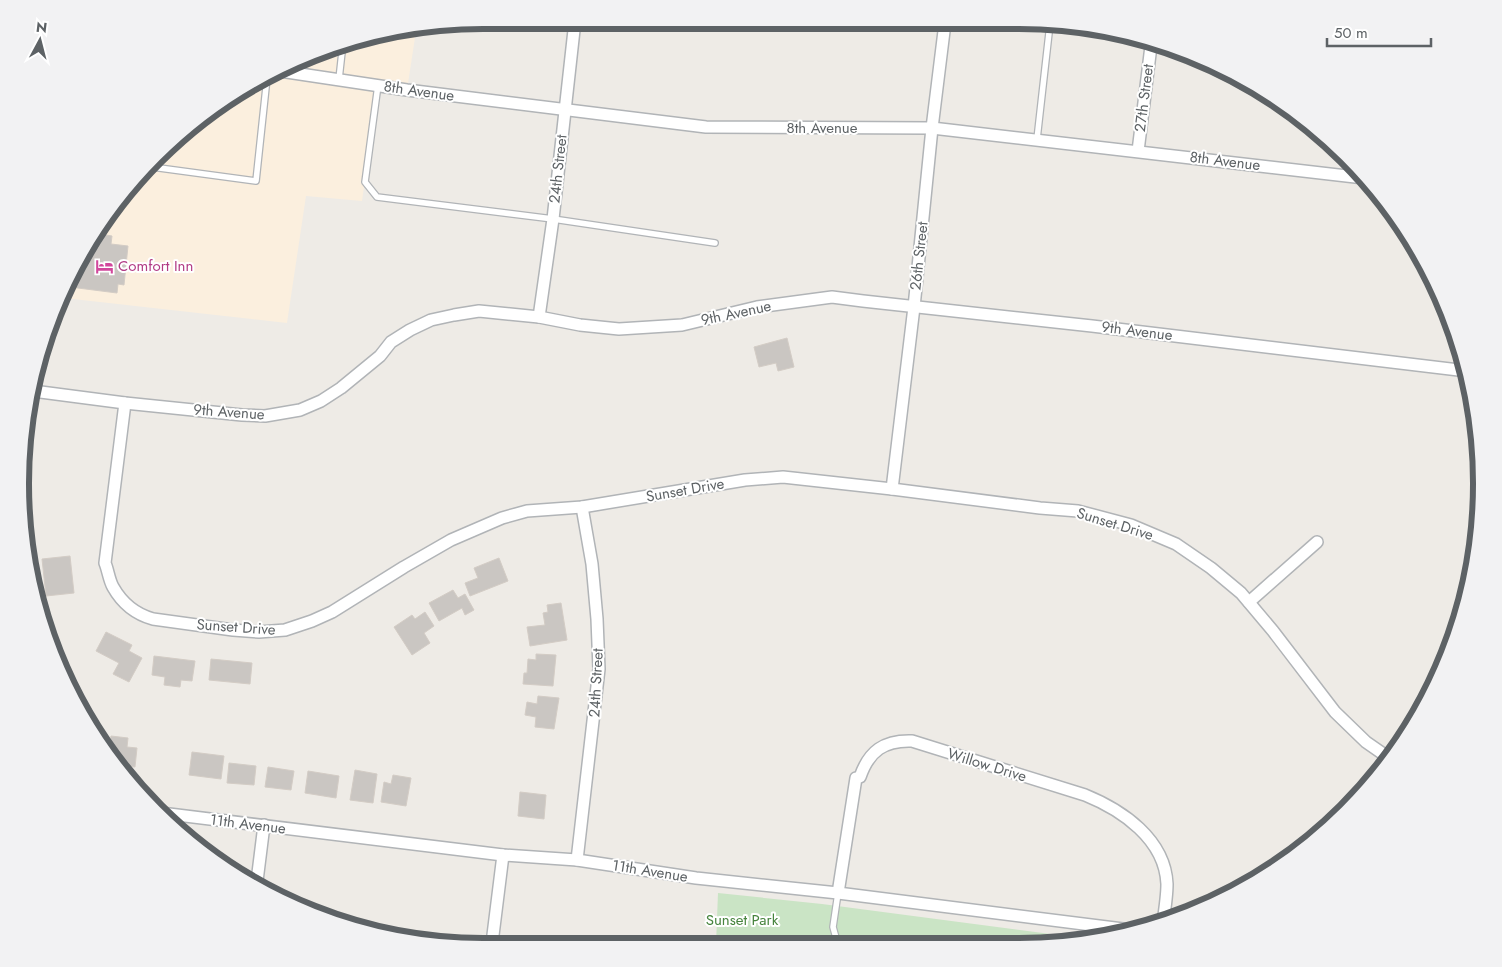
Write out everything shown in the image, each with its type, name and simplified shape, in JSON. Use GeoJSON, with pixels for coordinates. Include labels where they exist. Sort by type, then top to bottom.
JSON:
{"type":"FeatureCollection","features":[{"type":"Feature","properties":{"kind":"street","name":"24th Street"},"geometry":{"type":"LineString","coordinates":[[539,317],[553,219],[574,29]]}},
{"type":"Feature","properties":{"kind":"street","name":"26th Street"},"geometry":{"type":"LineString","coordinates":[[892,489],[944,29]]}},
{"type":"Feature","properties":{"kind":"street","name":"27th Street"},"geometry":{"type":"LineString","coordinates":[[1138,151],[1151,49]]}},
{"type":"Feature","properties":{"kind":"street","name":"8th Avenue"},"geometry":{"type":"LineString","coordinates":[[290,72],[706,127],[932,128],[1353,177]]}},
{"type":"Feature","properties":{"kind":"street","name":"9th Avenue"},"geometry":{"type":"LineString","coordinates":[[38,391],[125,403],[265,416],[288,413],[311,406],[341,388],[380,356],[390,342],[431,320],[479,310],[619,329],[682,324],[757,308],[832,297],[1130,330],[1459,370]]}},
{"type":"Feature","properties":{"kind":"street","name":"Sunset Drive"},"geometry":{"type":"LineString","coordinates":[[125,403],[106,563],[112,586],[132,611],[141,616],[232,630],[258,632],[285,630],[332,612],[450,540],[502,518],[527,511],[582,507],[745,480],[783,477],[892,489],[1078,511],[1131,525],[1176,544],[1211,568],[1241,593],[1273,631],[1335,712],[1366,742],[1384,754]]}},
{"type":"Feature","properties":{"kind":"street","name":"24th Street"},"geometry":{"type":"LineString","coordinates":[[577,860],[599,669],[592,564],[582,507]]}},
{"type":"Feature","properties":{"kind":"street"},"geometry":{"type":"LineString","coordinates":[[1249,602],[1317,542]]}},
{"type":"Feature","properties":{"kind":"street","name":"Willow Drive"},"geometry":{"type":"LineString","coordinates":[[838,893],[856,778],[860,777],[867,761],[878,748],[894,742],[912,741],[1086,795],[1103,802],[1124,816],[1143,832],[1156,847],[1161,859],[1167,883],[1164,914]]}},
{"type":"Feature","properties":{"kind":"street","name":"11th Avenue"},"geometry":{"type":"LineString","coordinates":[[172,814],[503,855],[577,860],[696,878],[838,893],[1115,928]]}},
{"type":"Feature","properties":{"kind":"street"},"geometry":{"type":"LineString","coordinates":[[257,878],[264,825]]}},
{"type":"Feature","properties":{"kind":"street"},"geometry":{"type":"LineString","coordinates":[[493,938],[503,855]]}},
{"type":"Feature","properties":{"kind":"lane"},"geometry":{"type":"LineString","coordinates":[[1036,139],[1049,30]]}},
{"type":"Feature","properties":{"kind":"lane"},"geometry":{"type":"LineString","coordinates":[[339,79],[342,51]]}},
{"type":"Feature","properties":{"kind":"lane"},"geometry":{"type":"LineString","coordinates":[[157,168],[256,181],[266,84]]}},
{"type":"Feature","properties":{"kind":"lane"},"geometry":{"type":"LineString","coordinates":[[378,85],[365,182],[377,197],[553,219],[715,243]]}},
{"type":"Feature","properties":{"kind":"lane"},"geometry":{"type":"LineString","coordinates":[[836,938],[833,927],[838,893]]}},
{"type":"Feature","properties":{"kind":"shaded area"},"geometry":{"type":"Polygon","coordinates":[[[416,34],[407,90],[378,85],[362,201],[306,196],[287,323],[68,298],[105,231],[123,207],[162,162],[207,123],[231,105],[256,90],[309,63],[366,44],[416,34]]]}},
{"type":"Feature","properties":{"kind":"green space","name":"Sunset Park"},"geometry":{"type":"Polygon","coordinates":[[[718,893],[822,904],[1063,936],[1018,938],[716,938],[718,893]]]}},
{"type":"Feature","properties":{"kind":"building","name":"Comfort Inn"},"geometry":{"type":"Polygon","coordinates":[[[103,234],[112,236],[111,244],[128,246],[124,285],[118,284],[117,293],[73,287],[95,248],[98,248],[103,234]]]}},
{"type":"Feature","properties":{"kind":"building"},"geometry":{"type":"Polygon","coordinates":[[[787,338],[794,367],[778,371],[776,363],[759,367],[754,347],[787,338]]]}},
{"type":"Feature","properties":{"kind":"building"},"geometry":{"type":"Polygon","coordinates":[[[70,556],[74,593],[46,596],[42,559],[70,556]]]}},
{"type":"Feature","properties":{"kind":"building"},"geometry":{"type":"Polygon","coordinates":[[[499,558],[508,581],[470,596],[465,583],[478,578],[474,568],[499,558]]]}},
{"type":"Feature","properties":{"kind":"building"},"geometry":{"type":"Polygon","coordinates":[[[453,590],[458,598],[465,594],[474,610],[465,615],[462,608],[439,621],[429,603],[453,590]]]}},
{"type":"Feature","properties":{"kind":"building"},"geometry":{"type":"Polygon","coordinates":[[[561,603],[567,640],[530,646],[527,627],[545,625],[543,613],[548,612],[547,605],[561,603]]]}},
{"type":"Feature","properties":{"kind":"building"},"geometry":{"type":"Polygon","coordinates":[[[425,612],[434,626],[424,633],[430,643],[412,655],[394,627],[412,615],[415,619],[425,612]]]}},
{"type":"Feature","properties":{"kind":"building"},"geometry":{"type":"Polygon","coordinates":[[[106,632],[132,645],[129,651],[142,658],[129,682],[113,674],[119,663],[96,651],[106,632]]]}},
{"type":"Feature","properties":{"kind":"building"},"geometry":{"type":"Polygon","coordinates":[[[536,654],[556,655],[553,686],[523,684],[524,673],[527,673],[528,659],[536,660],[536,654]]]}},
{"type":"Feature","properties":{"kind":"building"},"geometry":{"type":"Polygon","coordinates":[[[154,656],[195,661],[192,681],[181,680],[180,687],[164,685],[165,677],[152,675],[154,656]]]}},
{"type":"Feature","properties":{"kind":"building"},"geometry":{"type":"Polygon","coordinates":[[[211,659],[252,663],[250,684],[209,680],[211,659]]]}},
{"type":"Feature","properties":{"kind":"building"},"geometry":{"type":"Polygon","coordinates":[[[538,696],[559,698],[554,729],[535,727],[536,717],[525,715],[527,702],[537,704],[538,696]]]}},
{"type":"Feature","properties":{"kind":"building"},"geometry":{"type":"Polygon","coordinates":[[[111,736],[128,738],[127,747],[137,748],[135,767],[128,767],[110,743],[111,736]]]}},
{"type":"Feature","properties":{"kind":"building"},"geometry":{"type":"Polygon","coordinates":[[[192,752],[224,756],[221,779],[189,775],[192,752]]]}},
{"type":"Feature","properties":{"kind":"building"},"geometry":{"type":"Polygon","coordinates":[[[229,763],[256,766],[254,785],[227,783],[229,763]]]}},
{"type":"Feature","properties":{"kind":"building"},"geometry":{"type":"Polygon","coordinates":[[[268,767],[294,771],[291,790],[265,787],[268,767]]]}},
{"type":"Feature","properties":{"kind":"building"},"geometry":{"type":"Polygon","coordinates":[[[355,770],[377,774],[373,803],[350,800],[355,770]]]}},
{"type":"Feature","properties":{"kind":"building"},"geometry":{"type":"Polygon","coordinates":[[[308,771],[339,776],[336,798],[305,793],[308,771]]]}},
{"type":"Feature","properties":{"kind":"building"},"geometry":{"type":"Polygon","coordinates":[[[393,775],[411,778],[406,806],[381,802],[384,782],[391,784],[393,775]]]}},
{"type":"Feature","properties":{"kind":"building"},"geometry":{"type":"Polygon","coordinates":[[[520,792],[546,795],[544,819],[518,816],[520,792]]]}},
{"type":"Feature","properties":{"kind":"place","name":"Comfort Inn"},"geometry":{"type":"Point","coordinates":[104,266]}}]}
